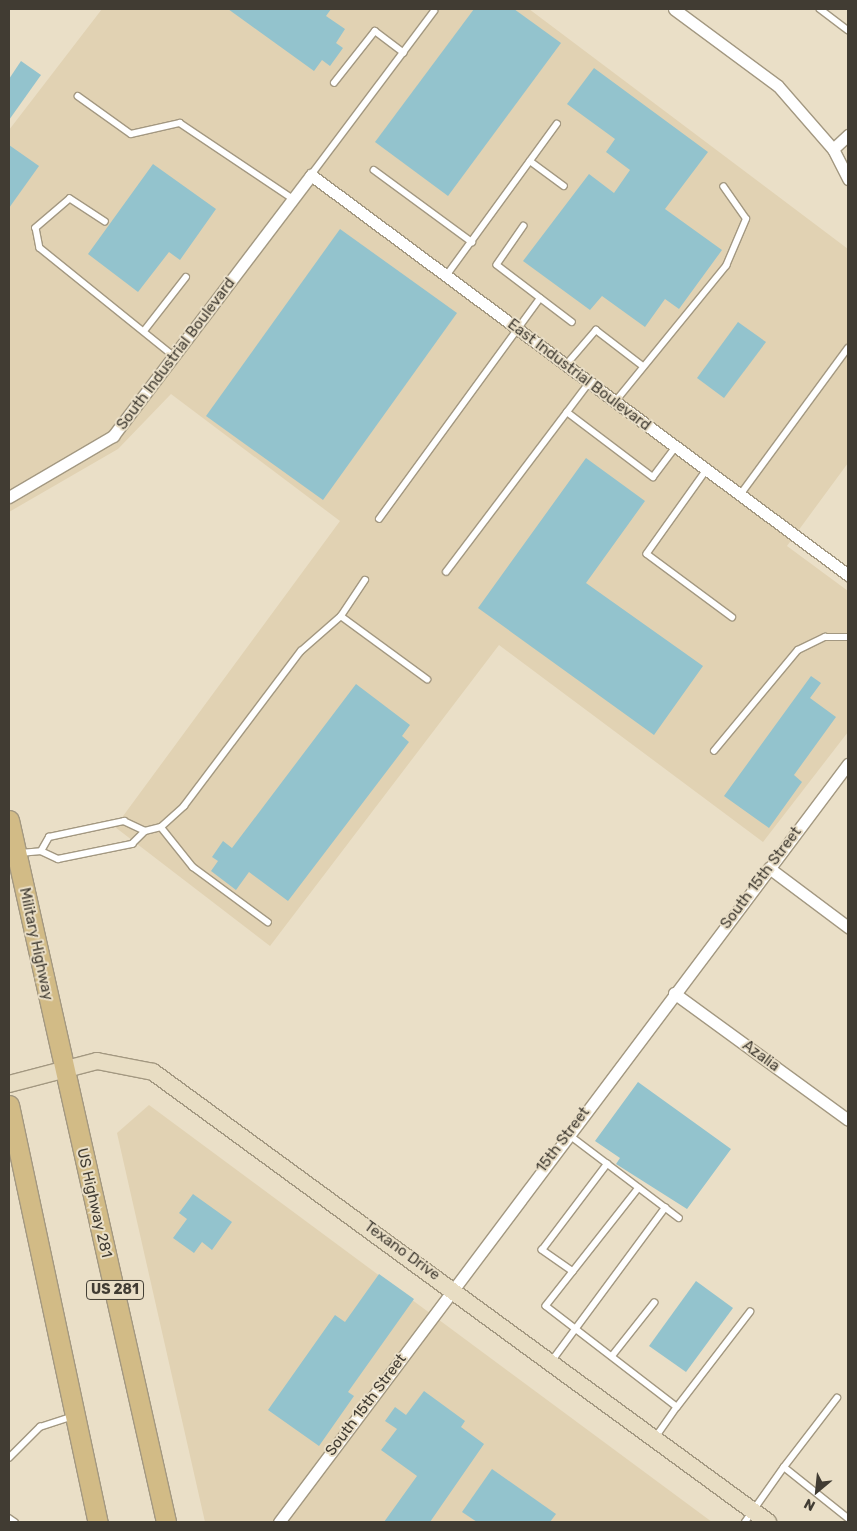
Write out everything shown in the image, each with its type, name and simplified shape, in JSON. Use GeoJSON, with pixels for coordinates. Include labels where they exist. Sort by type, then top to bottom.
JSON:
{"type":"FeatureCollection","features":[{"type":"Feature","properties":{"kind":"main road","name":"Military Highway"},"geometry":{"type":"LineString","coordinates":[[9,820],[62,1069]]}},
{"type":"Feature","properties":{"kind":"main road","name":"US Highway 281"},"geometry":{"type":"LineString","coordinates":[[62,1069],[166,1519]]}},
{"type":"Feature","properties":{"kind":"main road"},"geometry":{"type":"LineString","coordinates":[[9,1105],[78,1414],[98,1522]]}},
{"type":"Feature","properties":{"kind":"street"},"geometry":{"type":"LineString","coordinates":[[674,9],[778,86],[833,149],[848,179]]}},
{"type":"Feature","properties":{"kind":"street"},"geometry":{"type":"LineString","coordinates":[[833,149],[848,135]]}},
{"type":"Feature","properties":{"kind":"street","name":"South Industrial Boulevard"},"geometry":{"type":"LineString","coordinates":[[9,497],[113,436],[311,175]]}},
{"type":"Feature","properties":{"kind":"street","name":"East Industrial Boulevard"},"geometry":{"type":"LineString","coordinates":[[311,175],[848,575]]}},
{"type":"Feature","properties":{"kind":"street","name":"South 15th Street"},"geometry":{"type":"LineString","coordinates":[[674,993],[848,764]]}},
{"type":"Feature","properties":{"kind":"street"},"geometry":{"type":"LineString","coordinates":[[769,868],[848,927]]}},
{"type":"Feature","properties":{"kind":"street","name":"Azalia"},"geometry":{"type":"LineString","coordinates":[[674,993],[848,1120]]}},
{"type":"Feature","properties":{"kind":"street","name":"15th Street"},"geometry":{"type":"LineString","coordinates":[[453,1288],[674,993]]}},
{"type":"Feature","properties":{"kind":"street","name":"Texano Drive"},"geometry":{"type":"LineString","coordinates":[[9,1084],[97,1061],[153,1072],[453,1288],[655,1438],[749,1517],[768,1522]]}},
{"type":"Feature","properties":{"kind":"street","name":"South 15th Street"},"geometry":{"type":"LineString","coordinates":[[279,1522],[453,1288]]}},
{"type":"Feature","properties":{"kind":"lane"},"geometry":{"type":"LineString","coordinates":[[820,9],[848,30]]}},
{"type":"Feature","properties":{"kind":"lane"},"geometry":{"type":"LineString","coordinates":[[311,175],[434,11]]}},
{"type":"Feature","properties":{"kind":"lane"},"geometry":{"type":"LineString","coordinates":[[334,83],[375,30],[404,53]]}},
{"type":"Feature","properties":{"kind":"lane"},"geometry":{"type":"LineString","coordinates":[[78,96],[131,134],[180,124],[293,198]]}},
{"type":"Feature","properties":{"kind":"lane"},"geometry":{"type":"LineString","coordinates":[[446,276],[557,124]]}},
{"type":"Feature","properties":{"kind":"lane"},"geometry":{"type":"LineString","coordinates":[[530,161],[564,186]]}},
{"type":"Feature","properties":{"kind":"lane"},"geometry":{"type":"LineString","coordinates":[[374,170],[472,242]]}},
{"type":"Feature","properties":{"kind":"lane"},"geometry":{"type":"LineString","coordinates":[[615,402],[726,266],[746,219],[724,187]]}},
{"type":"Feature","properties":{"kind":"lane"},"geometry":{"type":"LineString","coordinates":[[105,222],[70,199],[36,228],[40,248],[174,356]]}},
{"type":"Feature","properties":{"kind":"lane"},"geometry":{"type":"LineString","coordinates":[[524,226],[497,265],[572,322]]}},
{"type":"Feature","properties":{"kind":"lane"},"geometry":{"type":"LineString","coordinates":[[144,331],[186,277]]}},
{"type":"Feature","properties":{"kind":"lane"},"geometry":{"type":"LineString","coordinates":[[379,519],[540,298]]}},
{"type":"Feature","properties":{"kind":"lane"},"geometry":{"type":"LineString","coordinates":[[566,365],[596,330],[643,366]]}},
{"type":"Feature","properties":{"kind":"lane"},"geometry":{"type":"LineString","coordinates":[[740,495],[848,348]]}},
{"type":"Feature","properties":{"kind":"lane"},"geometry":{"type":"LineString","coordinates":[[446,572],[589,383]]}},
{"type":"Feature","properties":{"kind":"lane"},"geometry":{"type":"LineString","coordinates":[[567,412],[653,477],[676,447]]}},
{"type":"Feature","properties":{"kind":"lane"},"geometry":{"type":"LineString","coordinates":[[707,470],[647,554],[732,617]]}},
{"type":"Feature","properties":{"kind":"lane"},"geometry":{"type":"LineString","coordinates":[[14,850],[42,851],[58,859],[132,844],[145,831],[161,827],[184,806],[301,651],[341,616],[365,580]]}},
{"type":"Feature","properties":{"kind":"lane"},"geometry":{"type":"LineString","coordinates":[[341,616],[427,679]]}},
{"type":"Feature","properties":{"kind":"lane"},"geometry":{"type":"LineString","coordinates":[[714,752],[798,650],[824,637],[848,637]]}},
{"type":"Feature","properties":{"kind":"lane"},"geometry":{"type":"LineString","coordinates":[[42,851],[49,837],[124,821],[145,831]]}},
{"type":"Feature","properties":{"kind":"lane"},"geometry":{"type":"LineString","coordinates":[[161,827],[193,867],[268,922]]}},
{"type":"Feature","properties":{"kind":"lane"},"geometry":{"type":"LineString","coordinates":[[568,1134],[679,1218]]}},
{"type":"Feature","properties":{"kind":"lane"},"geometry":{"type":"LineString","coordinates":[[573,1272],[542,1250],[607,1164]]}},
{"type":"Feature","properties":{"kind":"lane"},"geometry":{"type":"LineString","coordinates":[[639,1188],[546,1306],[678,1407]]}},
{"type":"Feature","properties":{"kind":"lane"},"geometry":{"type":"LineString","coordinates":[[551,1362],[665,1208]]}},
{"type":"Feature","properties":{"kind":"lane"},"geometry":{"type":"LineString","coordinates":[[612,1356],[654,1302]]}},
{"type":"Feature","properties":{"kind":"lane"},"geometry":{"type":"LineString","coordinates":[[655,1438],[750,1312]]}},
{"type":"Feature","properties":{"kind":"lane"},"geometry":{"type":"LineString","coordinates":[[749,1517],[784,1467],[837,1398]]}},
{"type":"Feature","properties":{"kind":"lane"},"geometry":{"type":"LineString","coordinates":[[9,1458],[40,1427],[78,1414]]}},
{"type":"Feature","properties":{"kind":"lane"},"geometry":{"type":"LineString","coordinates":[[784,1467],[848,1518]]}},
{"type":"Feature","properties":{"kind":"lane"},"geometry":{"type":"LineString","coordinates":[[9,1518],[15,1522]]}},
{"type":"Feature","properties":{"kind":"shaded area"},"geometry":{"type":"Polygon","coordinates":[[[102,9],[529,9],[848,249],[848,463],[787,546],[848,591],[848,732],[763,842],[499,645],[270,946],[115,827],[340,521],[171,394],[118,449],[9,512],[9,130],[102,9]]]}},
{"type":"Feature","properties":{"kind":"shaded area"},"geometry":{"type":"Polygon","coordinates":[[[149,1105],[712,1522],[205,1522],[117,1133],[149,1105]]]}},
{"type":"Feature","properties":{"kind":"building"},"geometry":{"type":"Polygon","coordinates":[[[228,9],[331,9],[326,16],[345,29],[336,43],[343,48],[330,66],[322,60],[314,71],[228,9]]]}},
{"type":"Feature","properties":{"kind":"building"},"geometry":{"type":"Polygon","coordinates":[[[474,9],[514,9],[561,43],[448,196],[375,142],[474,9]]]}},
{"type":"Feature","properties":{"kind":"building"},"geometry":{"type":"Polygon","coordinates":[[[21,61],[41,75],[9,120],[9,79],[21,61]]]}},
{"type":"Feature","properties":{"kind":"building"},"geometry":{"type":"Polygon","coordinates":[[[594,68],[708,152],[665,209],[722,250],[679,309],[665,299],[645,327],[602,296],[590,310],[523,261],[589,174],[614,193],[630,170],[606,152],[615,139],[567,104],[594,68]]]}},
{"type":"Feature","properties":{"kind":"building"},"geometry":{"type":"Polygon","coordinates":[[[9,145],[39,166],[9,208],[9,145]]]}},
{"type":"Feature","properties":{"kind":"building"},"geometry":{"type":"Polygon","coordinates":[[[153,164],[216,209],[180,260],[169,252],[138,292],[88,254],[153,164]]]}},
{"type":"Feature","properties":{"kind":"building"},"geometry":{"type":"Polygon","coordinates":[[[340,229],[457,313],[323,500],[206,416],[340,229]]]}},
{"type":"Feature","properties":{"kind":"building"},"geometry":{"type":"Polygon","coordinates":[[[738,322],[766,342],[724,398],[697,378],[738,322]]]}},
{"type":"Feature","properties":{"kind":"building"},"geometry":{"type":"Polygon","coordinates":[[[586,458],[645,501],[586,583],[703,666],[654,735],[478,608],[586,458]]]}},
{"type":"Feature","properties":{"kind":"building"},"geometry":{"type":"Polygon","coordinates":[[[811,676],[821,683],[810,698],[836,717],[794,775],[802,782],[769,828],[724,796],[811,676]]]}},
{"type":"Feature","properties":{"kind":"building"},"geometry":{"type":"Polygon","coordinates":[[[356,684],[410,725],[402,736],[409,742],[288,901],[249,872],[236,890],[211,871],[218,861],[212,857],[223,841],[232,848],[356,684]]]}},
{"type":"Feature","properties":{"kind":"building"},"geometry":{"type":"Polygon","coordinates":[[[638,1082],[731,1149],[687,1209],[616,1164],[620,1158],[595,1141],[638,1082]]]}},
{"type":"Feature","properties":{"kind":"building"},"geometry":{"type":"Polygon","coordinates":[[[193,1194],[232,1222],[212,1250],[202,1242],[194,1253],[173,1238],[187,1219],[179,1213],[193,1194]]]}},
{"type":"Feature","properties":{"kind":"building"},"geometry":{"type":"Polygon","coordinates":[[[379,1274],[414,1299],[348,1392],[354,1396],[319,1446],[268,1410],[335,1315],[345,1322],[379,1274]]]}},
{"type":"Feature","properties":{"kind":"building"},"geometry":{"type":"Polygon","coordinates":[[[696,1281],[733,1308],[686,1372],[649,1346],[696,1281]]]}},
{"type":"Feature","properties":{"kind":"building"},"geometry":{"type":"Polygon","coordinates":[[[424,1391],[465,1421],[461,1427],[484,1444],[430,1522],[384,1522],[417,1476],[381,1450],[397,1429],[385,1421],[395,1407],[406,1415],[424,1391]]]}},
{"type":"Feature","properties":{"kind":"building"},"geometry":{"type":"Polygon","coordinates":[[[492,1469],[556,1514],[550,1522],[477,1522],[462,1512],[492,1469]]]}}]}
